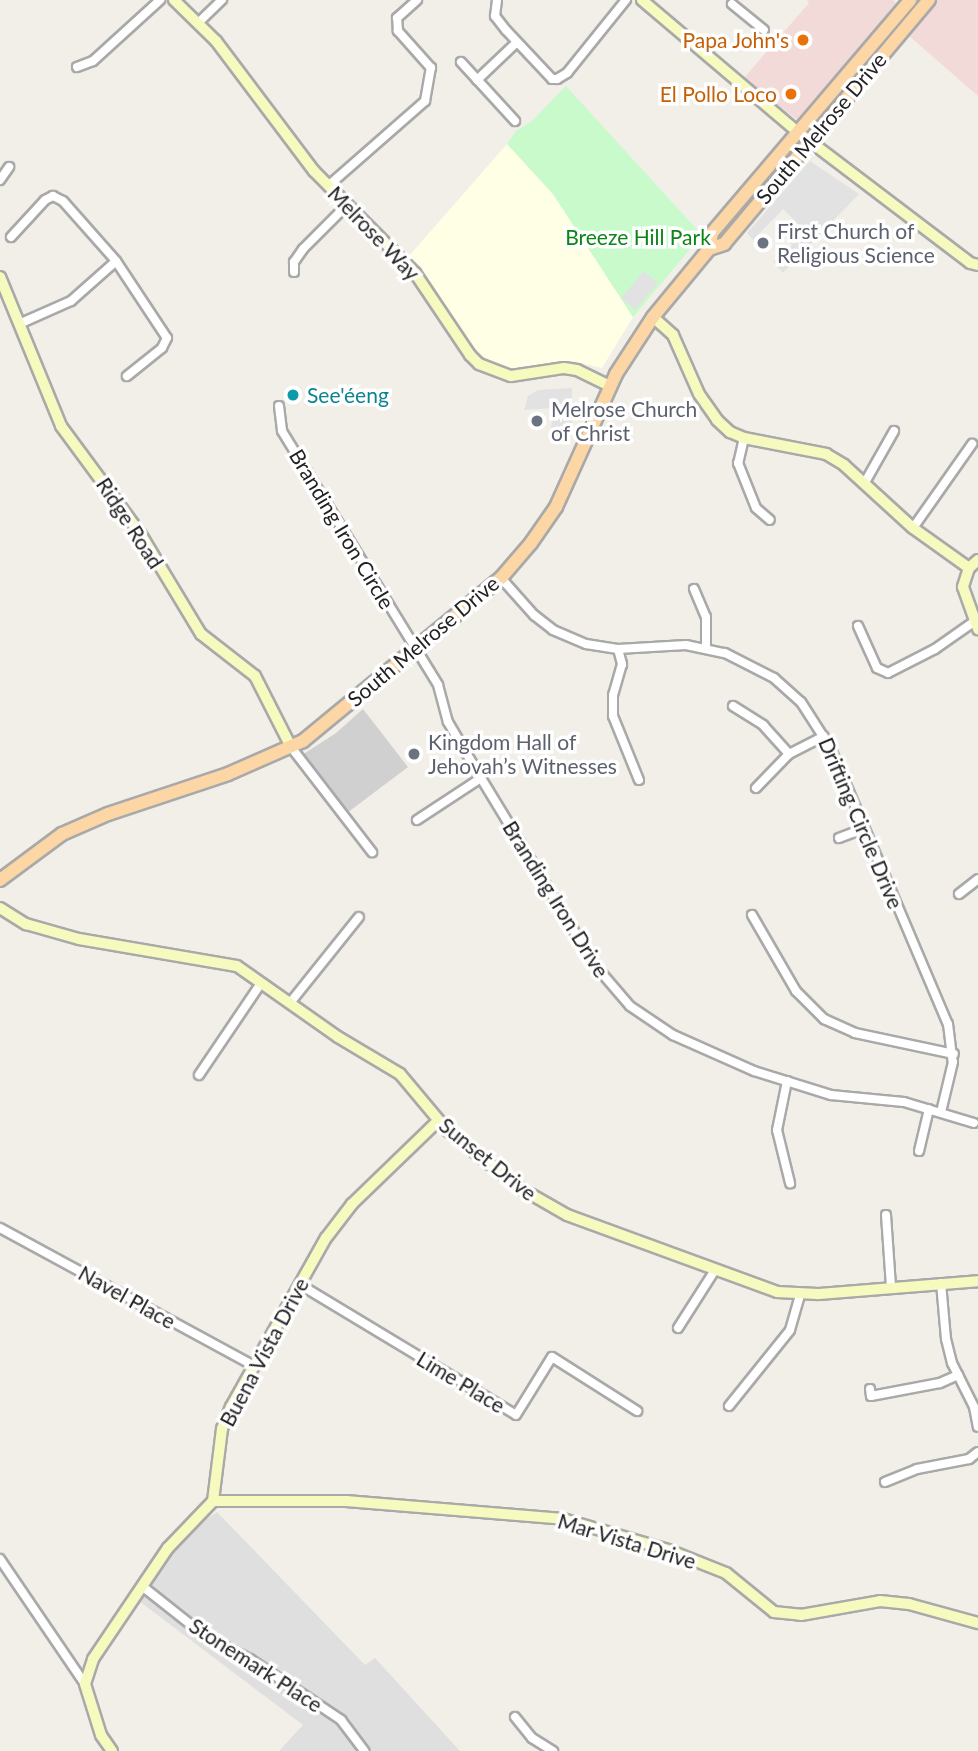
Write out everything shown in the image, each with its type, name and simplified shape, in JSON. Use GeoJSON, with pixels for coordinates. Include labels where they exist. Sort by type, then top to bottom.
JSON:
{"type":"FeatureCollection","features":[{"type":"Feature","properties":{"kind":"main road","name":"South Melrose Drive"},"geometry":{"type":"LineString","coordinates":[[804,137],[910,0]]}},
{"type":"Feature","properties":{"kind":"main road","name":"South Melrose Drive"},"geometry":{"type":"LineString","coordinates":[[0,880],[62,834],[108,814],[228,774],[308,737],[501,578],[531,543],[556,507],[610,386],[653,317],[709,249],[712,233],[929,0]]}},
{"type":"Feature","properties":{"kind":"street"},"geometry":{"type":"LineString","coordinates":[[76,67],[93,61],[160,0]]}},
{"type":"Feature","properties":{"kind":"street","name":"Melrose Way"},"geometry":{"type":"LineString","coordinates":[[174,0],[199,22],[328,186],[415,273],[470,355],[479,364],[511,376],[550,369],[577,370],[610,386]]}},
{"type":"Feature","properties":{"kind":"street"},"geometry":{"type":"LineString","coordinates":[[199,22],[222,0]]}},
{"type":"Feature","properties":{"kind":"street"},"geometry":{"type":"LineString","coordinates":[[328,186],[425,101],[431,68],[398,31],[397,18],[417,0]]}},
{"type":"Feature","properties":{"kind":"street"},"geometry":{"type":"LineString","coordinates":[[497,0],[495,16],[552,79],[567,73],[626,0]]}},
{"type":"Feature","properties":{"kind":"street"},"geometry":{"type":"LineString","coordinates":[[642,0],[804,137],[970,263],[978,265]]}},
{"type":"Feature","properties":{"kind":"street"},"geometry":{"type":"LineString","coordinates":[[731,1],[764,30]]}},
{"type":"Feature","properties":{"kind":"street"},"geometry":{"type":"LineString","coordinates":[[477,80],[517,42]]}},
{"type":"Feature","properties":{"kind":"street"},"geometry":{"type":"LineString","coordinates":[[461,62],[515,121]]}},
{"type":"Feature","properties":{"kind":"street"},"geometry":{"type":"LineString","coordinates":[[0,180],[9,167]]}},
{"type":"Feature","properties":{"kind":"street"},"geometry":{"type":"LineString","coordinates":[[11,237],[45,200],[58,197],[116,261],[167,338],[163,348],[127,376]]}},
{"type":"Feature","properties":{"kind":"street"},"geometry":{"type":"LineString","coordinates":[[294,272],[294,262],[303,249],[347,205]]}},
{"type":"Feature","properties":{"kind":"street"},"geometry":{"type":"LineString","coordinates":[[19,324],[71,301],[116,261]]}},
{"type":"Feature","properties":{"kind":"street","name":"Ridge Road"},"geometry":{"type":"LineString","coordinates":[[0,277],[61,426],[140,533],[201,634],[255,676],[291,747]]}},
{"type":"Feature","properties":{"kind":"street"},"geometry":{"type":"LineString","coordinates":[[653,317],[673,335],[699,394],[717,420],[730,432],[744,438],[826,454],[913,528],[974,564],[963,587],[977,625],[935,649],[888,673],[877,668],[859,626]]}},
{"type":"Feature","properties":{"kind":"street","name":"Branding Iron Circle"},"geometry":{"type":"LineString","coordinates":[[279,406],[282,431],[415,648]]}},
{"type":"Feature","properties":{"kind":"street"},"geometry":{"type":"LineString","coordinates":[[864,484],[894,431]]}},
{"type":"Feature","properties":{"kind":"street"},"geometry":{"type":"LineString","coordinates":[[744,438],[738,463],[756,508],[770,520]]}},
{"type":"Feature","properties":{"kind":"street"},"geometry":{"type":"LineString","coordinates":[[913,528],[972,444]]}},
{"type":"Feature","properties":{"kind":"street","name":"Drifting Circle Drive"},"geometry":{"type":"LineString","coordinates":[[501,578],[534,615],[552,630],[586,644],[618,649],[656,645],[706,648],[749,663],[774,678],[801,702],[824,736],[948,1024],[954,1054],[941,1112]]}},
{"type":"Feature","properties":{"kind":"street"},"geometry":{"type":"LineString","coordinates":[[694,589],[706,617],[706,648]]}},
{"type":"Feature","properties":{"kind":"street","name":"Branding Iron Drive"},"geometry":{"type":"LineString","coordinates":[[415,648],[438,685],[448,722],[481,778],[594,964],[630,1006],[673,1035],[711,1054],[787,1081],[831,1095],[904,1102],[974,1123]]}},
{"type":"Feature","properties":{"kind":"street"},"geometry":{"type":"LineString","coordinates":[[618,649],[622,664],[613,695],[613,716],[639,780]]}},
{"type":"Feature","properties":{"kind":"street"},"geometry":{"type":"LineString","coordinates":[[733,706],[763,725],[789,754]]}},
{"type":"Feature","properties":{"kind":"street"},"geometry":{"type":"LineString","coordinates":[[755,788],[789,754],[824,736]]}},
{"type":"Feature","properties":{"kind":"street"},"geometry":{"type":"LineString","coordinates":[[291,747],[372,852]]}},
{"type":"Feature","properties":{"kind":"street"},"geometry":{"type":"LineString","coordinates":[[417,820],[481,778]]}},
{"type":"Feature","properties":{"kind":"street"},"geometry":{"type":"LineString","coordinates":[[839,838],[863,829]]}},
{"type":"Feature","properties":{"kind":"street"},"geometry":{"type":"LineString","coordinates":[[959,894],[978,879]]}},
{"type":"Feature","properties":{"kind":"street","name":"Sunset Drive"},"geometry":{"type":"LineString","coordinates":[[0,908],[26,924],[79,939],[228,962],[338,1037],[400,1074],[438,1121],[537,1199],[567,1215],[757,1287],[800,1294],[978,1280]]}},
{"type":"Feature","properties":{"kind":"street"},"geometry":{"type":"LineString","coordinates":[[752,915],[796,991],[824,1019],[855,1033],[954,1054]]}},
{"type":"Feature","properties":{"kind":"street"},"geometry":{"type":"LineString","coordinates":[[290,1003],[359,918]]}},
{"type":"Feature","properties":{"kind":"street"},"geometry":{"type":"LineString","coordinates":[[199,1075],[261,983]]}},
{"type":"Feature","properties":{"kind":"street"},"geometry":{"type":"LineString","coordinates":[[787,1081],[777,1130],[790,1183]]}},
{"type":"Feature","properties":{"kind":"street"},"geometry":{"type":"LineString","coordinates":[[919,1151],[929,1109]]}},
{"type":"Feature","properties":{"kind":"street","name":"Buena Vista Drive"},"geometry":{"type":"LineString","coordinates":[[213,1501],[222,1429],[326,1238],[350,1206],[438,1121]]}},
{"type":"Feature","properties":{"kind":"street"},"geometry":{"type":"LineString","coordinates":[[886,1215],[891,1287]]}},
{"type":"Feature","properties":{"kind":"street","name":"Navel Place"},"geometry":{"type":"LineString","coordinates":[[0,1228],[254,1366]]}},
{"type":"Feature","properties":{"kind":"street"},"geometry":{"type":"LineString","coordinates":[[678,1328],[715,1270]]}},
{"type":"Feature","properties":{"kind":"street"},"geometry":{"type":"LineString","coordinates":[[941,1283],[946,1339],[958,1375],[974,1407],[978,1427]]}},
{"type":"Feature","properties":{"kind":"street","name":"Lime Place"},"geometry":{"type":"LineString","coordinates":[[299,1284],[516,1415],[552,1357],[637,1411]]}},
{"type":"Feature","properties":{"kind":"street"},"geometry":{"type":"LineString","coordinates":[[729,1406],[790,1330],[800,1294]]}},
{"type":"Feature","properties":{"kind":"street"},"geometry":{"type":"LineString","coordinates":[[870,1389],[871,1396],[940,1383],[958,1375]]}},
{"type":"Feature","properties":{"kind":"street"},"geometry":{"type":"LineString","coordinates":[[885,1482],[917,1469],[969,1459],[978,1452]]}},
{"type":"Feature","properties":{"kind":"street"},"geometry":{"type":"LineString","coordinates":[[85,1684],[93,1659],[168,1548],[213,1501]]}},
{"type":"Feature","properties":{"kind":"street","name":"Mar Vista Drive"},"geometry":{"type":"LineString","coordinates":[[213,1501],[346,1501],[563,1519],[668,1550],[726,1573],[774,1612],[801,1615],[880,1601],[909,1604],[978,1623]]}},
{"type":"Feature","properties":{"kind":"street"},"geometry":{"type":"LineString","coordinates":[[0,1559],[85,1684],[101,1735],[112,1751]]}},
{"type":"Feature","properties":{"kind":"street","name":"Stonemark Place"},"geometry":{"type":"LineString","coordinates":[[142,1586],[205,1636],[250,1660],[341,1720],[364,1751]]}},
{"type":"Feature","properties":{"kind":"street"},"geometry":{"type":"LineString","coordinates":[[515,1717],[532,1738],[553,1751]]}},
{"type":"Feature","properties":{"kind":"shaded area"},"geometry":{"type":"Polygon","coordinates":[[[807,0],[893,0],[896,3],[799,121],[743,79],[809,3],[807,0]]]}},
{"type":"Feature","properties":{"kind":"shaded area"},"geometry":{"type":"Polygon","coordinates":[[[937,0],[978,0],[978,96],[908,35],[937,0]]]}},
{"type":"Feature","properties":{"kind":"shaded area"},"geometry":{"type":"Polygon","coordinates":[[[507,144],[553,194],[633,317],[602,368],[573,361],[512,369],[494,364],[476,352],[422,269],[409,256],[507,144]]]}},
{"type":"Feature","properties":{"kind":"shaded area"},"geometry":{"type":"Polygon","coordinates":[[[810,161],[859,194],[783,273],[773,262],[792,245],[786,238],[799,225],[783,209],[753,240],[747,233],[810,161]]]}},
{"type":"Feature","properties":{"kind":"shaded area"},"geometry":{"type":"Polygon","coordinates":[[[644,271],[658,283],[635,310],[621,298],[644,271]]]}},
{"type":"Feature","properties":{"kind":"shaded area"},"geometry":{"type":"Polygon","coordinates":[[[572,388],[572,430],[551,431],[553,408],[524,410],[528,396],[538,390],[572,388]]]}},
{"type":"Feature","properties":{"kind":"shaded area"},"geometry":{"type":"Polygon","coordinates":[[[363,709],[408,767],[347,813],[302,755],[336,733],[363,709]]]}},
{"type":"Feature","properties":{"kind":"shaded area"},"geometry":{"type":"Polygon","coordinates":[[[217,1512],[365,1665],[375,1658],[460,1751],[279,1751],[303,1725],[139,1601],[174,1549],[200,1523],[217,1512]]]}},
{"type":"Feature","properties":{"kind":"green space","name":"Breeze Hill Park"},"geometry":{"type":"Polygon","coordinates":[[[566,86],[702,235],[633,317],[553,194],[507,144],[516,131],[532,121],[566,86]]]}},
{"type":"Feature","properties":{"kind":"place","name":"Papa John's"},"geometry":{"type":"Point","coordinates":[803,40]}},
{"type":"Feature","properties":{"kind":"place","name":"El Pollo Loco"},"geometry":{"type":"Point","coordinates":[791,94]}},
{"type":"Feature","properties":{"kind":"place","name":"First Church of Religious Science"},"geometry":{"type":"Point","coordinates":[763,243]}},
{"type":"Feature","properties":{"kind":"place","name":"See'éeng"},"geometry":{"type":"Point","coordinates":[293,395]}},
{"type":"Feature","properties":{"kind":"place","name":"Melrose Church of Christ"},"geometry":{"type":"Point","coordinates":[537,421]}},
{"type":"Feature","properties":{"kind":"place","name":"Kingdom Hall of Jehovah’s Witnesses"},"geometry":{"type":"Point","coordinates":[414,754]}}]}
